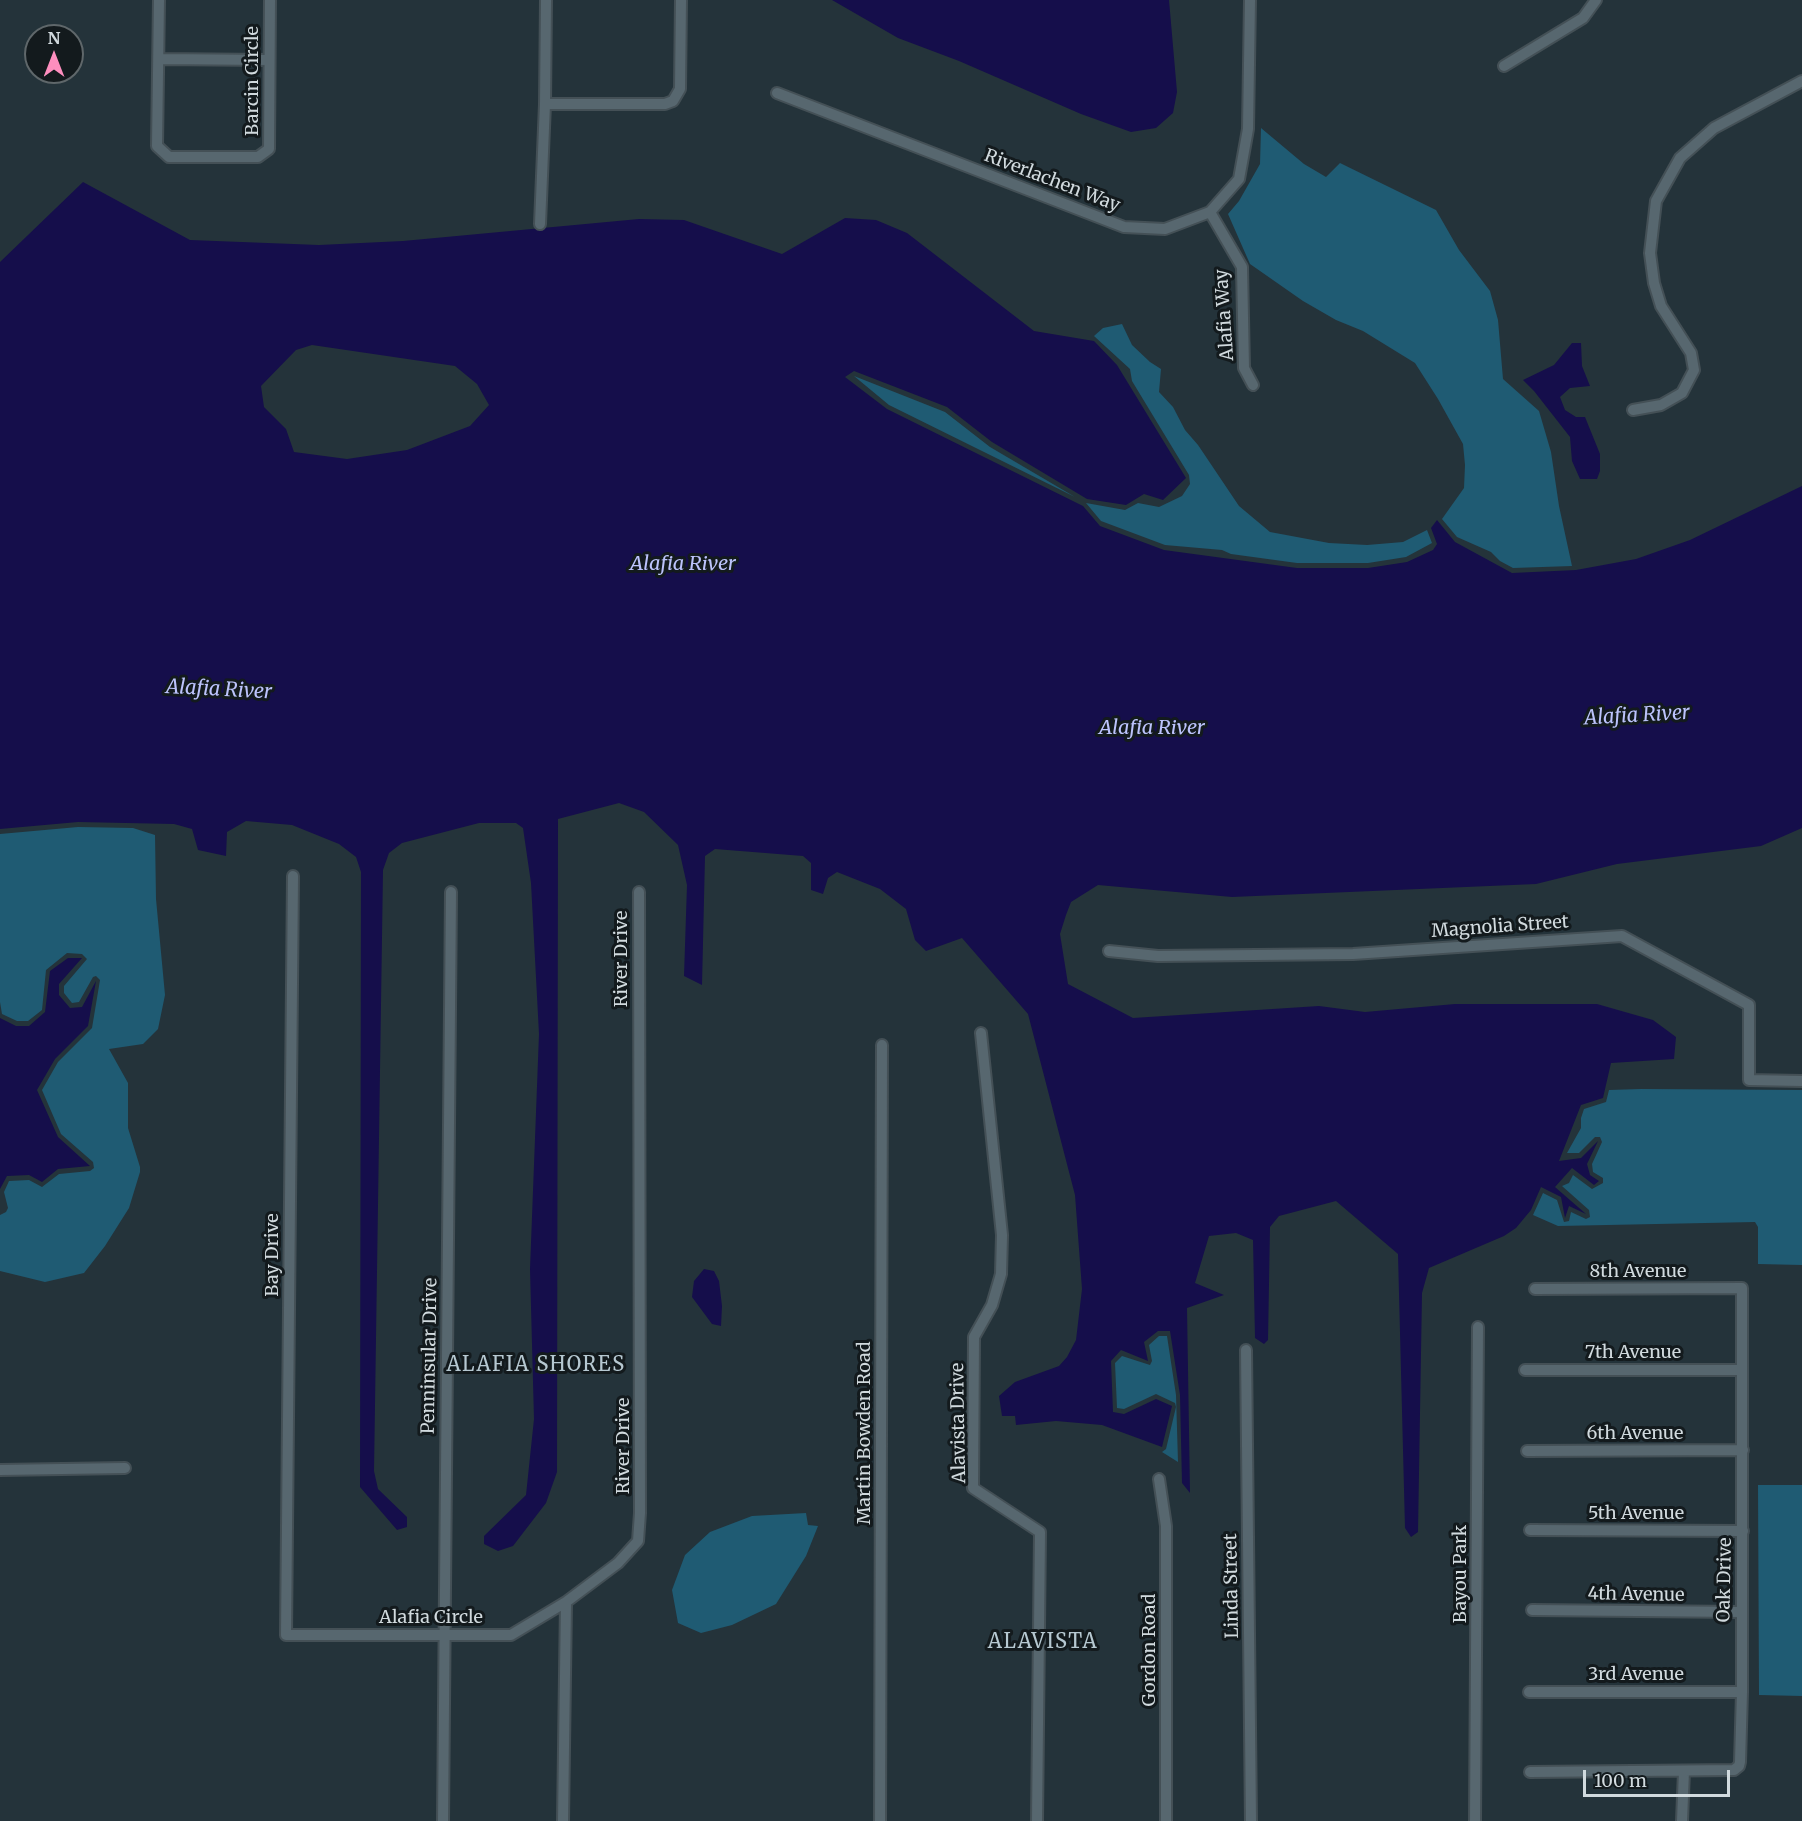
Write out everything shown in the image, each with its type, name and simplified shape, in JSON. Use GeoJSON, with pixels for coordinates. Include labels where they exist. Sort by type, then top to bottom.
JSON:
{"type":"FeatureCollection","features":[{"type":"Feature","properties":{"kind":"street","name":"Barcin Circle"},"geometry":{"type":"LineString","coordinates":[[159,0],[156,146],[169,157],[258,157],[269,149],[270,0]]}},
{"type":"Feature","properties":{"kind":"street"},"geometry":{"type":"LineString","coordinates":[[540,224],[546,0]]}},
{"type":"Feature","properties":{"kind":"street"},"geometry":{"type":"LineString","coordinates":[[545,104],[664,104],[673,101],[680,90],[681,0]]}},
{"type":"Feature","properties":{"kind":"street","name":"Riverlachen Way"},"geometry":{"type":"LineString","coordinates":[[777,93],[1124,226],[1165,229],[1210,212],[1239,179],[1248,129],[1250,0]]}},
{"type":"Feature","properties":{"kind":"street"},"geometry":{"type":"LineString","coordinates":[[1504,66],[1583,18],[1596,0]]}},
{"type":"Feature","properties":{"kind":"street"},"geometry":{"type":"LineString","coordinates":[[159,59],[269,60]]}},
{"type":"Feature","properties":{"kind":"street"},"geometry":{"type":"LineString","coordinates":[[1634,410],[1661,405],[1682,393],[1694,370],[1690,352],[1661,306],[1654,283],[1650,253],[1656,201],[1680,158],[1714,128],[1802,81]]}},
{"type":"Feature","properties":{"kind":"street","name":"Alafia Way"},"geometry":{"type":"LineString","coordinates":[[1210,212],[1242,267],[1245,368],[1253,385]]}},
{"type":"Feature","properties":{"kind":"street","name":"Bay Drive"},"geometry":{"type":"LineString","coordinates":[[286,1635],[293,876]]}},
{"type":"Feature","properties":{"kind":"street","name":"Penninsular Drive"},"geometry":{"type":"LineString","coordinates":[[443,1821],[451,892]]}},
{"type":"Feature","properties":{"kind":"street","name":"River Drive"},"geometry":{"type":"LineString","coordinates":[[566,1602],[618,1563],[638,1541],[640,1513],[639,892]]}},
{"type":"Feature","properties":{"kind":"street","name":"Magnolia Street"},"geometry":{"type":"LineString","coordinates":[[1109,951],[1158,956],[1353,954],[1622,936],[1749,1005],[1749,1080],[1802,1081]]}},
{"type":"Feature","properties":{"kind":"street","name":"Alavista Drive"},"geometry":{"type":"LineString","coordinates":[[981,1033],[1002,1235],[1001,1274],[992,1305],[974,1336],[973,1488],[1040,1532],[1037,1821]]}},
{"type":"Feature","properties":{"kind":"street","name":"Martin Bowden Road"},"geometry":{"type":"LineString","coordinates":[[880,1821],[882,1045]]}},
{"type":"Feature","properties":{"kind":"street","name":"8th Avenue"},"geometry":{"type":"LineString","coordinates":[[1535,1289],[1742,1288]]}},
{"type":"Feature","properties":{"kind":"street","name":"Oak Drive"},"geometry":{"type":"LineString","coordinates":[[1684,1771],[1734,1770],[1739,1766],[1742,1692],[1742,1288]]}},
{"type":"Feature","properties":{"kind":"street","name":"Bayou Park"},"geometry":{"type":"LineString","coordinates":[[1475,1821],[1478,1327]]}},
{"type":"Feature","properties":{"kind":"street","name":"Linda Street"},"geometry":{"type":"LineString","coordinates":[[1245,1350],[1251,1821]]}},
{"type":"Feature","properties":{"kind":"street","name":"7th Avenue"},"geometry":{"type":"LineString","coordinates":[[1525,1370],[1741,1370]]}},
{"type":"Feature","properties":{"kind":"street","name":"6th Avenue"},"geometry":{"type":"LineString","coordinates":[[1527,1451],[1743,1450]]}},
{"type":"Feature","properties":{"kind":"street"},"geometry":{"type":"LineString","coordinates":[[0,1470],[125,1468]]}},
{"type":"Feature","properties":{"kind":"street","name":"Gordon Road"},"geometry":{"type":"LineString","coordinates":[[1159,1479],[1166,1526],[1166,1821]]}},
{"type":"Feature","properties":{"kind":"street","name":"5th Avenue"},"geometry":{"type":"LineString","coordinates":[[1530,1530],[1743,1531]]}},
{"type":"Feature","properties":{"kind":"street"},"geometry":{"type":"LineString","coordinates":[[563,1821],[566,1602]]}},
{"type":"Feature","properties":{"kind":"street","name":"Alafia Circle"},"geometry":{"type":"LineString","coordinates":[[286,1635],[511,1635],[566,1602]]}},
{"type":"Feature","properties":{"kind":"street","name":"4th Avenue"},"geometry":{"type":"LineString","coordinates":[[1532,1610],[1741,1612]]}},
{"type":"Feature","properties":{"kind":"street","name":"3rd Avenue"},"geometry":{"type":"LineString","coordinates":[[1529,1692],[1742,1692]]}},
{"type":"Feature","properties":{"kind":"street"},"geometry":{"type":"LineString","coordinates":[[1530,1772],[1684,1771],[1682,1821]]}},
{"type":"Feature","properties":{"kind":"shaded area"},"geometry":{"type":"Polygon","coordinates":[[[1261,128],[1304,164],[1326,177],[1340,163],[1436,210],[1459,250],[1490,291],[1498,320],[1503,379],[1539,411],[1551,452],[1559,506],[1572,566],[1513,568],[1500,561],[1491,552],[1457,537],[1442,519],[1464,488],[1463,444],[1415,363],[1363,331],[1336,320],[1303,301],[1250,264],[1228,214],[1239,201],[1260,164],[1261,128]]]}},
{"type":"Feature","properties":{"kind":"shaded area"},"geometry":{"type":"Polygon","coordinates":[[[1122,324],[1132,345],[1161,369],[1159,392],[1173,407],[1185,430],[1198,445],[1239,506],[1270,532],[1329,543],[1367,545],[1403,542],[1427,530],[1432,543],[1406,557],[1368,563],[1297,563],[1231,554],[1222,550],[1165,545],[1101,521],[1086,503],[1125,510],[1138,503],[1159,507],[1182,496],[1190,484],[1189,475],[1132,381],[1130,369],[1094,336],[1103,328],[1122,324]]]}},
{"type":"Feature","properties":{"kind":"shaded area"},"geometry":{"type":"Polygon","coordinates":[[[854,376],[945,412],[990,447],[1075,497],[889,405],[854,376]]]}},
{"type":"Feature","properties":{"kind":"shaded area"},"geometry":{"type":"Polygon","coordinates":[[[78,827],[133,828],[155,835],[156,899],[165,995],[158,1029],[143,1044],[109,1049],[128,1083],[128,1128],[140,1167],[129,1208],[105,1246],[84,1273],[45,1282],[0,1271],[0,1215],[8,1208],[4,1192],[9,1181],[29,1180],[42,1187],[59,1174],[90,1171],[94,1168],[93,1162],[61,1134],[42,1090],[58,1062],[92,1028],[100,980],[96,976],[93,977],[79,1002],[72,1003],[64,993],[64,986],[87,959],[82,954],[67,953],[46,970],[42,1010],[28,1021],[17,1021],[2,1014],[0,1002],[0,834],[78,827]]]}},
{"type":"Feature","properties":{"kind":"shaded area"},"geometry":{"type":"Polygon","coordinates":[[[1609,1090],[1802,1090],[1802,1265],[1758,1264],[1758,1227],[1755,1222],[1558,1226],[1533,1215],[1543,1193],[1557,1200],[1564,1222],[1569,1221],[1571,1212],[1586,1219],[1590,1217],[1589,1210],[1562,1186],[1569,1183],[1573,1175],[1592,1189],[1603,1183],[1603,1178],[1593,1172],[1592,1164],[1602,1142],[1600,1137],[1595,1137],[1579,1153],[1567,1153],[1581,1128],[1584,1109],[1606,1102],[1609,1090]]]}},
{"type":"Feature","properties":{"kind":"shaded area"},"geometry":{"type":"Polygon","coordinates":[[[1159,1336],[1167,1336],[1176,1395],[1178,1462],[1162,1452],[1166,1449],[1175,1403],[1156,1394],[1124,1409],[1117,1408],[1115,1363],[1122,1356],[1150,1365],[1152,1361],[1149,1345],[1159,1336]]]}},
{"type":"Feature","properties":{"kind":"shaded area"},"geometry":{"type":"Polygon","coordinates":[[[1758,1485],[1802,1485],[1802,1696],[1759,1695],[1758,1485]]]}},
{"type":"Feature","properties":{"kind":"shaded area"},"geometry":{"type":"Polygon","coordinates":[[[806,1513],[808,1525],[818,1526],[806,1556],[776,1604],[732,1625],[701,1633],[678,1623],[672,1590],[685,1555],[710,1532],[752,1516],[806,1513]]]}},
{"type":"Feature","properties":{"kind":"water"},"geometry":{"type":"Polygon","coordinates":[[[832,0],[1169,0],[1177,92],[1173,113],[1156,128],[1131,132],[1081,114],[959,61],[898,38],[832,0]]]}},
{"type":"Feature","properties":{"kind":"water","name":"Alafia River"},"geometry":{"type":"Polygon","coordinates":[[[83,182],[190,240],[319,245],[403,241],[639,219],[684,220],[782,254],[845,218],[876,220],[907,233],[1034,331],[1094,341],[1117,365],[1186,478],[1163,500],[1144,494],[1126,505],[1087,499],[992,442],[947,407],[854,371],[845,377],[887,409],[1083,506],[1100,526],[1164,550],[1297,568],[1368,568],[1407,562],[1433,550],[1437,544],[1431,528],[1437,520],[1455,542],[1512,573],[1576,570],[1636,559],[1690,540],[1802,486],[1802,828],[1761,846],[1617,864],[1536,884],[1232,897],[1098,885],[1071,902],[1066,915],[1060,934],[1068,984],[1133,1018],[1319,1006],[1365,1012],[1455,1004],[1597,1004],[1653,1020],[1676,1037],[1674,1059],[1611,1063],[1603,1098],[1581,1105],[1559,1161],[1581,1158],[1598,1141],[1587,1164],[1590,1175],[1599,1181],[1594,1185],[1572,1168],[1555,1187],[1586,1214],[1569,1206],[1565,1218],[1561,1197],[1541,1187],[1531,1210],[1516,1228],[1504,1236],[1429,1268],[1422,1293],[1418,1532],[1411,1537],[1405,1528],[1398,1254],[1336,1201],[1279,1216],[1270,1227],[1268,1340],[1264,1344],[1255,1338],[1253,1240],[1236,1233],[1209,1236],[1195,1283],[1224,1295],[1187,1308],[1190,1493],[1182,1483],[1180,1395],[1170,1331],[1158,1331],[1144,1342],[1148,1361],[1121,1350],[1111,1361],[1113,1412],[1124,1414],[1156,1399],[1172,1406],[1162,1447],[1102,1425],[1056,1421],[1016,1425],[1015,1416],[1002,1416],[999,1396],[1015,1382],[1059,1366],[1067,1357],[1076,1340],[1082,1289],[1075,1195],[1028,1014],[962,938],[926,951],[915,940],[906,909],[880,889],[837,872],[828,878],[823,894],[811,890],[811,863],[803,856],[715,849],[705,856],[702,985],[684,976],[687,885],[678,845],[644,812],[619,803],[558,819],[557,1472],[546,1503],[513,1546],[498,1551],[484,1544],[484,1536],[526,1495],[534,1419],[530,1269],[539,1034],[531,883],[523,828],[516,823],[479,823],[402,843],[389,853],[383,870],[374,1471],[378,1489],[407,1517],[407,1527],[397,1530],[360,1487],[361,872],[356,857],[339,844],[292,825],[246,821],[227,832],[226,856],[198,850],[192,829],[174,824],[78,822],[0,829],[0,262],[83,182]],[[312,345],[296,350],[261,386],[264,407],[286,429],[294,452],[347,459],[407,450],[470,426],[489,405],[477,384],[455,366],[312,345]]]}},
{"type":"Feature","properties":{"kind":"water"},"geometry":{"type":"Polygon","coordinates":[[[1572,343],[1581,343],[1582,366],[1590,386],[1570,388],[1560,397],[1565,410],[1576,417],[1585,417],[1600,454],[1600,471],[1597,479],[1580,479],[1572,461],[1570,437],[1523,380],[1554,365],[1572,343]]]}},
{"type":"Feature","properties":{"kind":"water"},"geometry":{"type":"Polygon","coordinates":[[[68,958],[82,958],[59,984],[59,995],[70,1008],[82,1007],[96,981],[88,1026],[55,1059],[37,1090],[58,1137],[90,1166],[58,1169],[42,1182],[29,1175],[7,1176],[0,1189],[0,1018],[16,1026],[29,1026],[45,1012],[50,971],[68,958]]]}},
{"type":"Feature","properties":{"kind":"water"},"geometry":{"type":"Polygon","coordinates":[[[704,1269],[714,1271],[719,1281],[722,1306],[721,1326],[712,1324],[692,1297],[694,1281],[704,1269]]]}},
{"type":"Feature","properties":{"kind":"district","name":"ALAFIA SHORES"},"geometry":{"type":"Point","coordinates":[536,1365]}},
{"type":"Feature","properties":{"kind":"district","name":"ALAVISTA"},"geometry":{"type":"Point","coordinates":[1043,1642]}}]}
